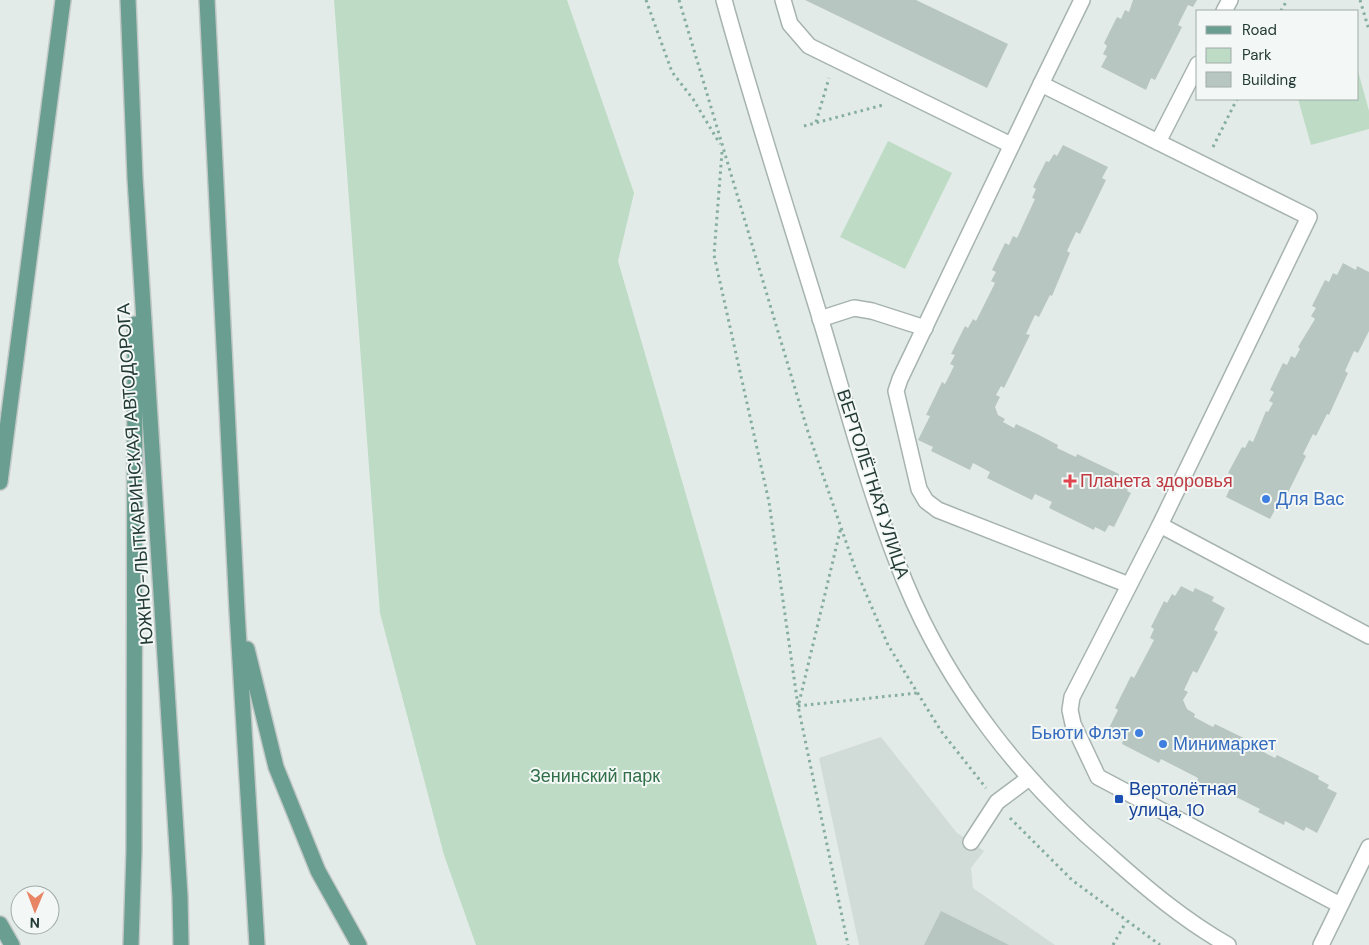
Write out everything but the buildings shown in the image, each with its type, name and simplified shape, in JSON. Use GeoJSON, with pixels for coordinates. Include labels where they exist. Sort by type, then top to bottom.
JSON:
{"type":"FeatureCollection","features":[{"type":"Feature","properties":{"kind":"main road"},"geometry":{"type":"LineString","coordinates":[[0,482],[63,0]]}},
{"type":"Feature","properties":{"kind":"main road","name":"ЮЖНО-ЛЫТКАРИНСКАЯ АВТОДОРОГА"},"geometry":{"type":"LineString","coordinates":[[128,0],[135,178],[180,896],[181,945]]}},
{"type":"Feature","properties":{"kind":"main road"},"geometry":{"type":"LineString","coordinates":[[207,0],[257,945]]}},
{"type":"Feature","properties":{"kind":"main road"},"geometry":{"type":"LineString","coordinates":[[131,945],[134,851],[135,178]]}},
{"type":"Feature","properties":{"kind":"main road"},"geometry":{"type":"LineString","coordinates":[[238,611],[276,767],[318,870],[359,945]]}},
{"type":"Feature","properties":{"kind":"main road"},"geometry":{"type":"LineString","coordinates":[[0,924],[12,945]]}},
{"type":"Feature","properties":{"kind":"street","name":"ВЕРТОЛЁТНАЯ УЛИЦА"},"geometry":{"type":"LineString","coordinates":[[724,0],[760,130],[877,506],[906,584],[932,639],[963,692],[997,741],[1029,778],[1083,834],[1147,888],[1209,934],[1228,945]]}},
{"type":"Feature","properties":{"kind":"street"},"geometry":{"type":"LineString","coordinates":[[783,0],[790,24],[809,46],[1011,146]]}},
{"type":"Feature","properties":{"kind":"street"},"geometry":{"type":"LineString","coordinates":[[1082,0],[900,379],[896,391],[919,489],[926,501],[938,510],[1129,585]]}},
{"type":"Feature","properties":{"kind":"street"},"geometry":{"type":"LineString","coordinates":[[1158,142],[1196,68]]}},
{"type":"Feature","properties":{"kind":"street"},"geometry":{"type":"LineString","coordinates":[[1041,84],[1309,217],[1160,525],[1072,697],[1070,710],[1073,724],[1098,776],[1340,905]]}},
{"type":"Feature","properties":{"kind":"street"},"geometry":{"type":"LineString","coordinates":[[820,320],[854,308],[872,311],[925,328]]}},
{"type":"Feature","properties":{"kind":"street"},"geometry":{"type":"LineString","coordinates":[[1160,525],[1369,636]]}},
{"type":"Feature","properties":{"kind":"street"},"geometry":{"type":"LineString","coordinates":[[971,842],[997,802],[1029,778]]}},
{"type":"Feature","properties":{"kind":"street"},"geometry":{"type":"LineString","coordinates":[[1321,945],[1369,847]]}},
{"type":"Feature","properties":{"kind":"path"},"geometry":{"type":"LineString","coordinates":[[646,0],[672,72],[694,99],[722,148],[714,255],[769,502],[798,706],[848,945]]}},
{"type":"Feature","properties":{"kind":"path"},"geometry":{"type":"LineString","coordinates":[[1360,0],[1369,30]]}},
{"type":"Feature","properties":{"kind":"path"},"geometry":{"type":"LineString","coordinates":[[816,123],[834,58]]}},
{"type":"Feature","properties":{"kind":"path"},"geometry":{"type":"LineString","coordinates":[[804,126],[913,97]]}},
{"type":"Feature","properties":{"kind":"path"},"geometry":{"type":"LineString","coordinates":[[1204,164],[1236,100]]}},
{"type":"Feature","properties":{"kind":"path"},"geometry":{"type":"LineString","coordinates":[[798,706],[841,526]]}},
{"type":"Feature","properties":{"kind":"path"},"geometry":{"type":"LineString","coordinates":[[798,706],[917,692]]}},
{"type":"Feature","properties":{"kind":"path"},"geometry":{"type":"LineString","coordinates":[[1113,945],[1126,922]]}},
{"type":"Feature","properties":{"kind":"shaded area"},"geometry":{"type":"Polygon","coordinates":[[[881,737],[957,833],[984,851],[971,868],[973,888],[1055,945],[859,945],[819,758],[881,737]]]}},
{"type":"Feature","properties":{"kind":"green space","name":"Зенинский парк"},"geometry":{"type":"Polygon","coordinates":[[[334,0],[567,0],[634,193],[618,261],[817,945],[476,945],[444,855],[380,613],[334,0]]]}},
{"type":"Feature","properties":{"kind":"green space"},"geometry":{"type":"Polygon","coordinates":[[[1359,75],[1369,111],[1369,129],[1311,145],[1298,100],[1359,100],[1359,75]]]}},
{"type":"Feature","properties":{"kind":"green space"},"geometry":{"type":"Polygon","coordinates":[[[888,141],[952,173],[905,269],[840,237],[888,141]]]}},
{"type":"Feature","properties":{"kind":"place","name":"Планета здоровья"},"geometry":{"type":"Point","coordinates":[1070,481]}},
{"type":"Feature","properties":{"kind":"place","name":"Для Вас"},"geometry":{"type":"Point","coordinates":[1266,499]}},
{"type":"Feature","properties":{"kind":"place","name":"Бьюти Флэт"},"geometry":{"type":"Point","coordinates":[1139,733]}},
{"type":"Feature","properties":{"kind":"place","name":"Минимаркет"},"geometry":{"type":"Point","coordinates":[1163,744]}},
{"type":"Feature","properties":{"kind":"place","name":"Вертолётная улица, 10"},"geometry":{"type":"Point","coordinates":[1119,799]}}]}
